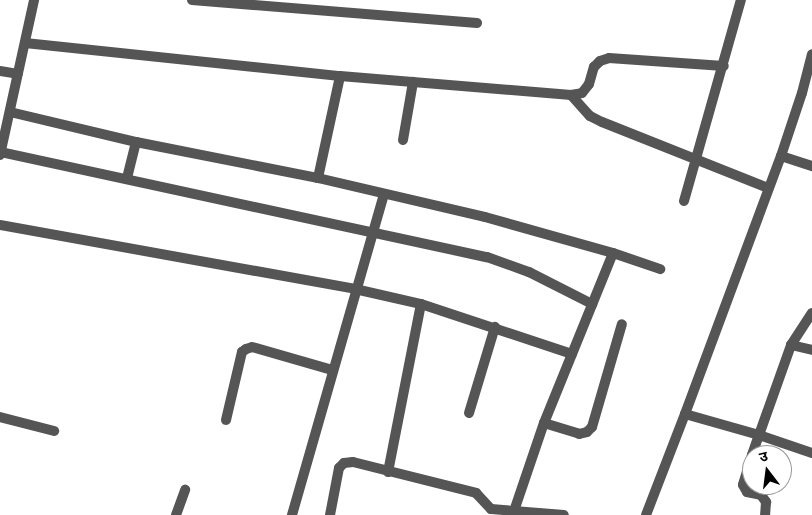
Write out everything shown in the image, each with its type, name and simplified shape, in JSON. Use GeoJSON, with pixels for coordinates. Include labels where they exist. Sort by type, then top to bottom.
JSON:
{"type":"FeatureCollection","features":[{"type":"Feature","properties":{"kind":"street"},"geometry":{"type":"LineString","coordinates":[[34,0],[0,153],[127,178],[486,256],[529,272],[592,304]]}},
{"type":"Feature","properties":{"kind":"street"},"geometry":{"type":"LineString","coordinates":[[192,0],[477,23]]}},
{"type":"Feature","properties":{"kind":"street"},"geometry":{"type":"LineString","coordinates":[[684,200],[724,66],[741,0]]}},
{"type":"Feature","properties":{"kind":"street"},"geometry":{"type":"LineString","coordinates":[[25,43],[340,76],[571,95],[582,93],[589,84],[594,67],[600,61],[609,58],[724,66]]}},
{"type":"Feature","properties":{"kind":"street"},"geometry":{"type":"LineString","coordinates":[[646,515],[781,156],[802,94],[812,54]]}},
{"type":"Feature","properties":{"kind":"street"},"geometry":{"type":"LineString","coordinates":[[0,71],[18,74]]}},
{"type":"Feature","properties":{"kind":"street"},"geometry":{"type":"LineString","coordinates":[[318,178],[340,76]]}},
{"type":"Feature","properties":{"kind":"street"},"geometry":{"type":"LineString","coordinates":[[403,140],[413,82]]}},
{"type":"Feature","properties":{"kind":"street"},"geometry":{"type":"LineString","coordinates":[[571,95],[590,116],[602,122],[768,188]]}},
{"type":"Feature","properties":{"kind":"street"},"geometry":{"type":"LineString","coordinates":[[10,112],[136,142],[318,178],[485,217],[613,253],[660,269]]}},
{"type":"Feature","properties":{"kind":"street"},"geometry":{"type":"LineString","coordinates":[[127,178],[136,142]]}},
{"type":"Feature","properties":{"kind":"street"},"geometry":{"type":"LineString","coordinates":[[781,156],[812,166]]}},
{"type":"Feature","properties":{"kind":"street"},"geometry":{"type":"LineString","coordinates":[[292,515],[355,289],[384,194]]}},
{"type":"Feature","properties":{"kind":"street"},"geometry":{"type":"LineString","coordinates":[[0,225],[355,289],[421,304],[572,354]]}},
{"type":"Feature","properties":{"kind":"street"},"geometry":{"type":"LineString","coordinates":[[514,512],[544,423],[613,253]]}},
{"type":"Feature","properties":{"kind":"street"},"geometry":{"type":"LineString","coordinates":[[388,472],[421,304]]}},
{"type":"Feature","properties":{"kind":"street"},"geometry":{"type":"LineString","coordinates":[[756,445],[791,344],[812,313]]}},
{"type":"Feature","properties":{"kind":"street"},"geometry":{"type":"LineString","coordinates":[[544,423],[579,434],[587,432],[592,427],[622,324]]}},
{"type":"Feature","properties":{"kind":"street"},"geometry":{"type":"LineString","coordinates":[[469,413],[495,327]]}},
{"type":"Feature","properties":{"kind":"street"},"geometry":{"type":"LineString","coordinates":[[791,344],[812,350]]}},
{"type":"Feature","properties":{"kind":"street"},"geometry":{"type":"LineString","coordinates":[[226,420],[242,352],[246,348],[332,370]]}},
{"type":"Feature","properties":{"kind":"street"},"geometry":{"type":"LineString","coordinates":[[685,414],[759,435],[812,453]]}},
{"type":"Feature","properties":{"kind":"street"},"geometry":{"type":"LineString","coordinates":[[0,417],[54,431]]}},
{"type":"Feature","properties":{"kind":"street"},"geometry":{"type":"LineString","coordinates":[[330,515],[339,468],[344,463],[353,462],[476,493],[491,510],[564,515]]}},
{"type":"Feature","properties":{"kind":"street"},"geometry":{"type":"LineString","coordinates":[[176,515],[185,490]]}},
{"type":"Feature","properties":{"kind":"street"},"geometry":{"type":"LineString","coordinates":[[760,495],[766,502],[765,515]]}}]}
